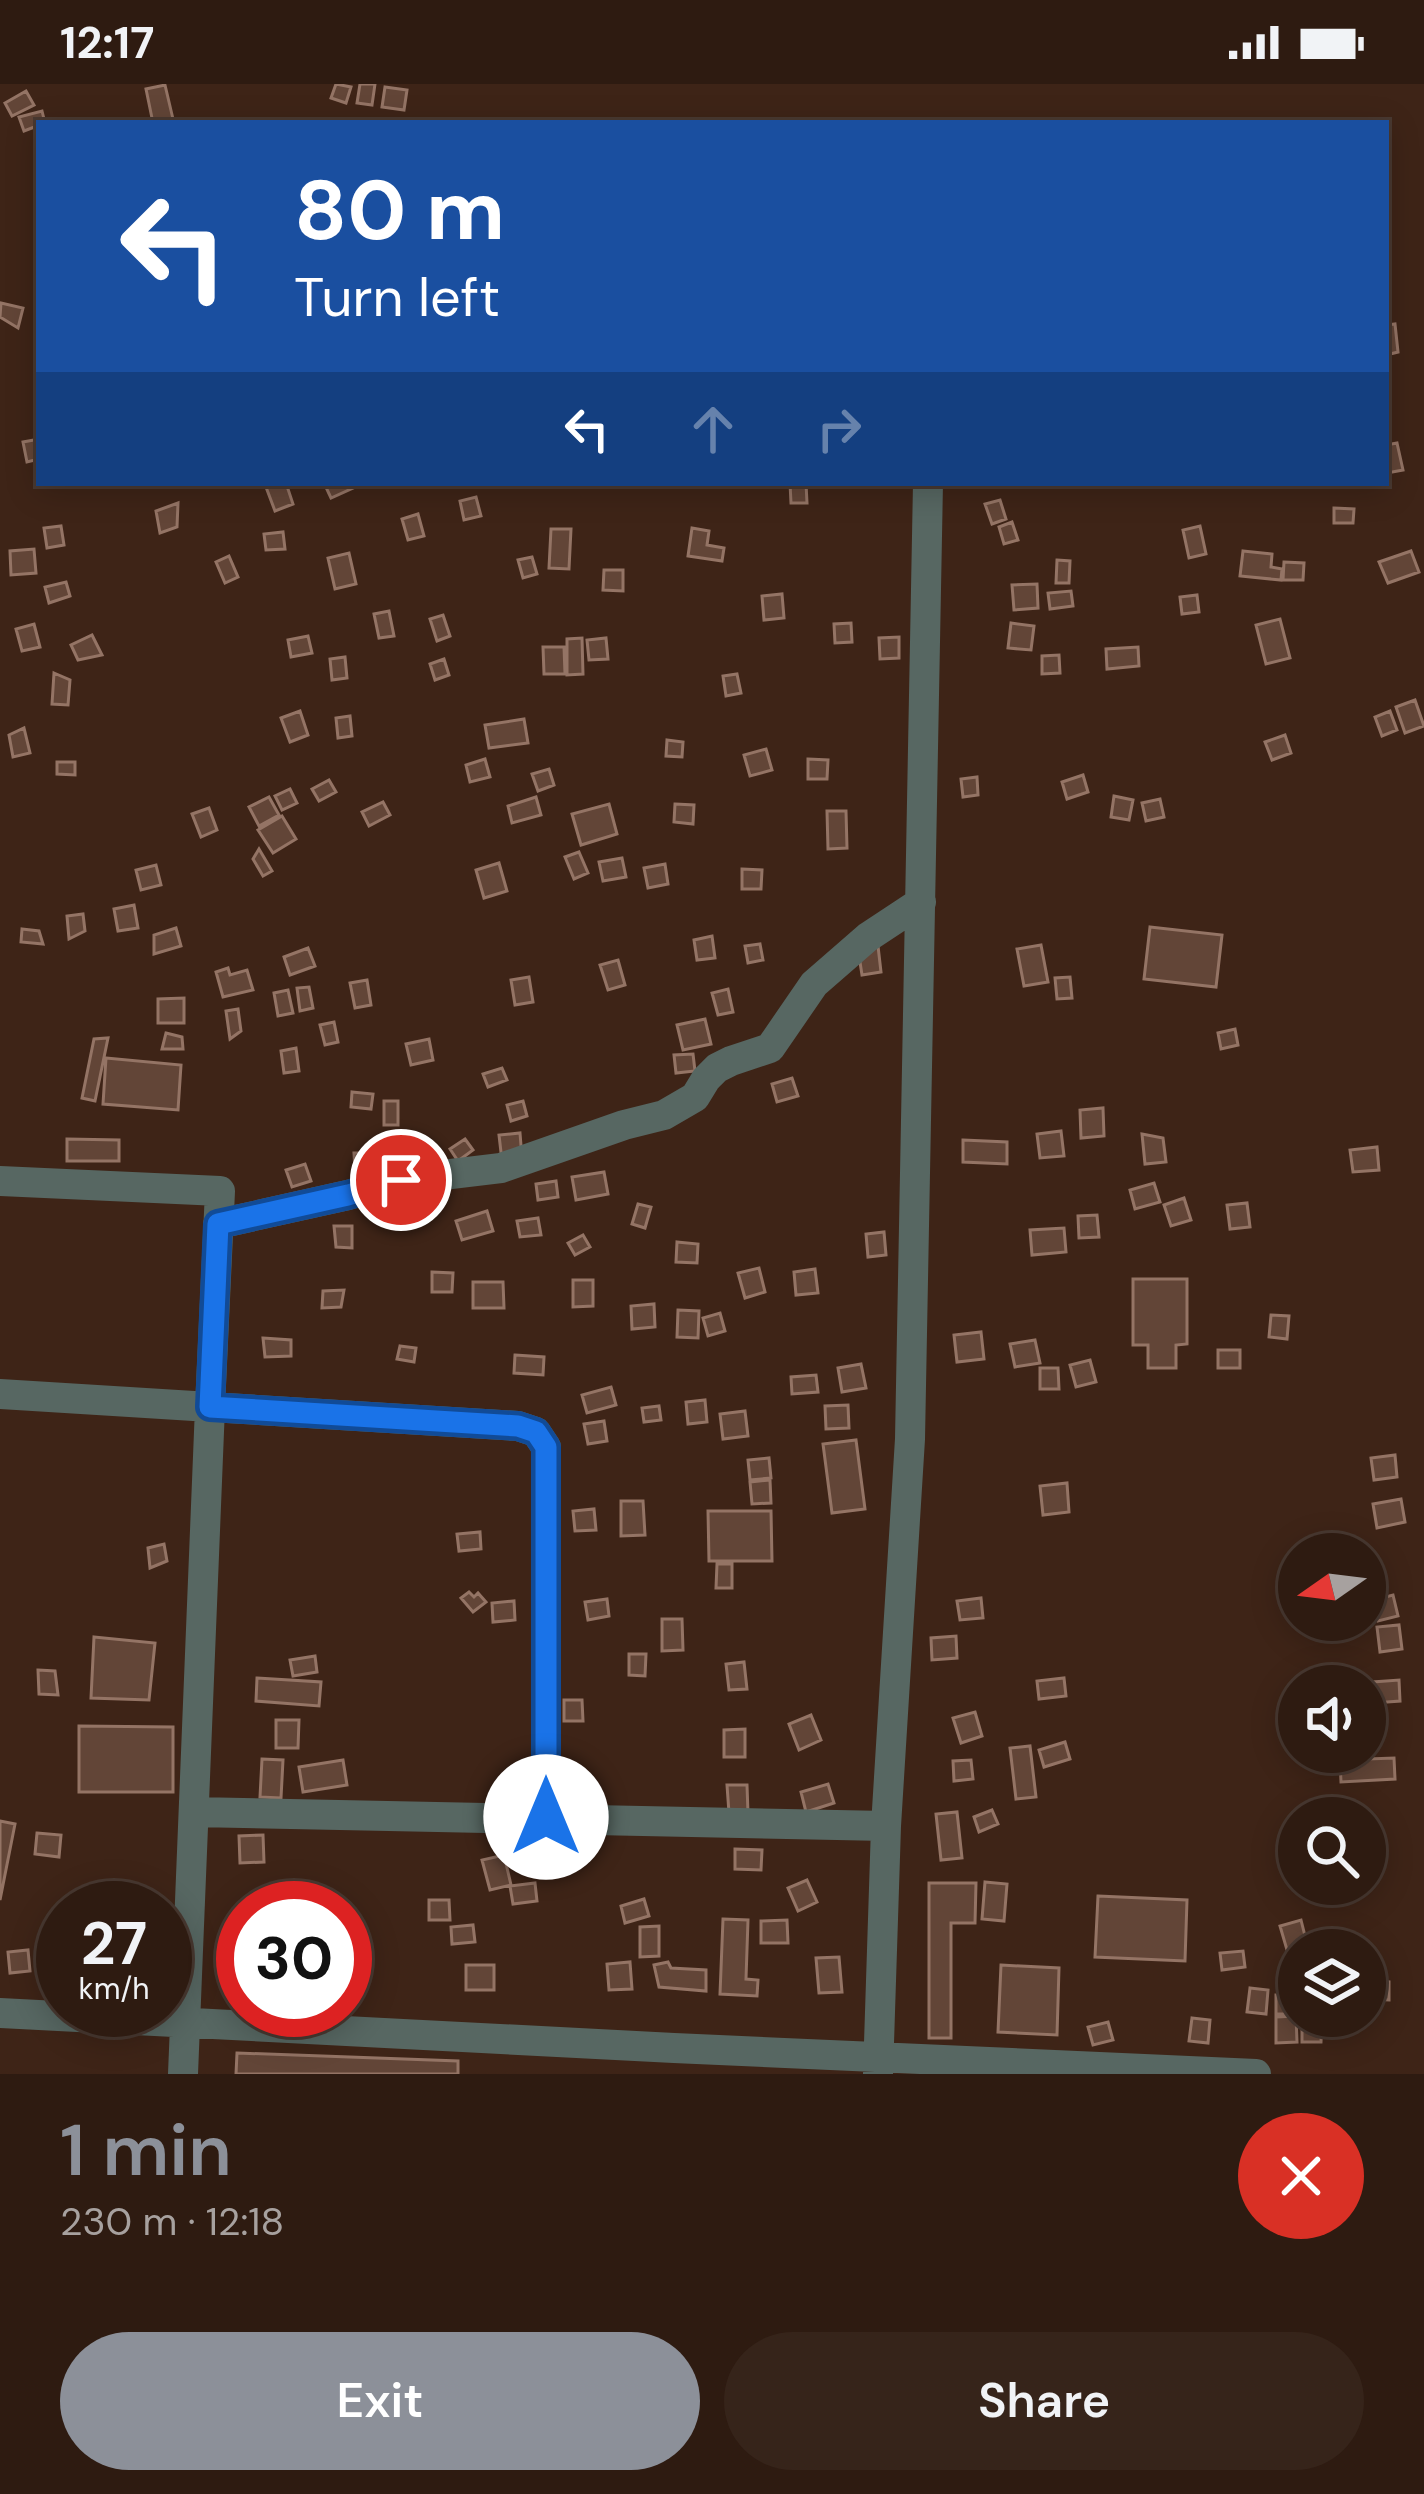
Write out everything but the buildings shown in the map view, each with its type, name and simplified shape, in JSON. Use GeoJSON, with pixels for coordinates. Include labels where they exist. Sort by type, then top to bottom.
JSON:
{"type":"FeatureCollection","features":[{"type":"Feature","properties":{"kind":"street"},"geometry":{"type":"LineString","coordinates":[[879,2065],[886,1826],[910,1439],[928,486]]}},
{"type":"Feature","properties":{"kind":"street"},"geometry":{"type":"LineString","coordinates":[[218,1224],[401,1180],[500,1168],[664,1115],[695,1096],[717,1068],[770,1048],[814,984],[868,937],[921,902]]}},
{"type":"Feature","properties":{"kind":"street"},"geometry":{"type":"LineString","coordinates":[[0,1181],[220,1191],[191,1881]]}},
{"type":"Feature","properties":{"kind":"street"},"geometry":{"type":"LineString","coordinates":[[0,1394],[518,1426],[536,1432],[546,1447],[546,1817]]}},
{"type":"Feature","properties":{"kind":"street"},"geometry":{"type":"LineString","coordinates":[[194,1812],[886,1826]]}},
{"type":"Feature","properties":{"kind":"street"},"geometry":{"type":"LineString","coordinates":[[0,2013],[36,2015]]}},
{"type":"Feature","properties":{"kind":"street"},"geometry":{"type":"LineString","coordinates":[[192,2023],[674,2061],[1256,2074]]}},
{"type":"Feature","properties":{"kind":"street"},"geometry":{"type":"LineString","coordinates":[[183,2074],[184,2037]]}},
{"type":"Feature","properties":{"kind":"route"},"geometry":{"type":"LineString","coordinates":[[401,1180],[218,1224],[210,1407],[518,1426],[536,1432],[546,1447],[546,1817]]}}]}
